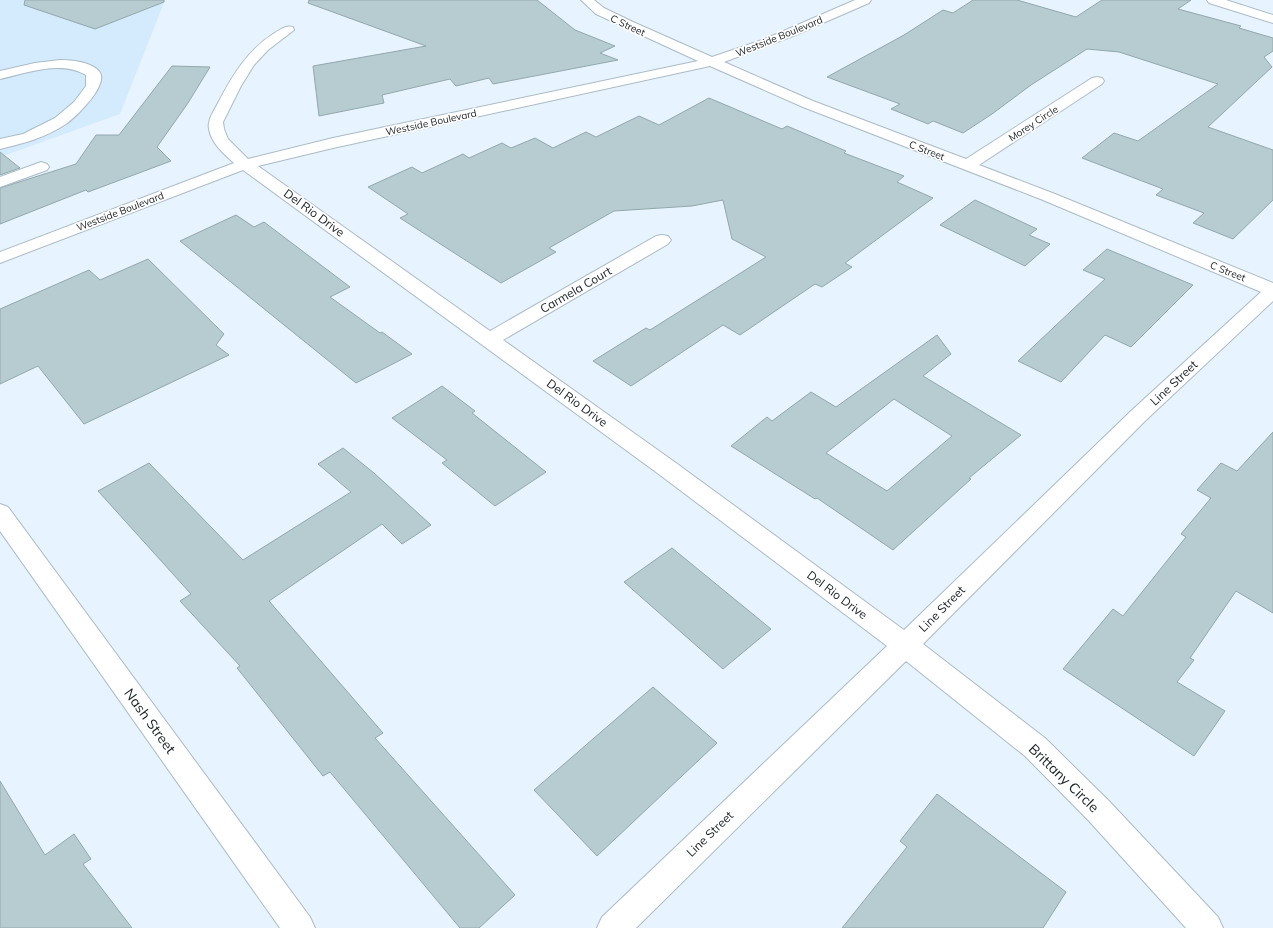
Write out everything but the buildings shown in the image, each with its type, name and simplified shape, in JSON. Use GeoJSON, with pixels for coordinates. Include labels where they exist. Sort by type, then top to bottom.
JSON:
{"type":"FeatureCollection","features":[{"type":"Feature","properties":{"kind":"street","name":"C Street"},"geometry":{"type":"LineString","coordinates":[[587,0],[610,16],[710,62],[808,104],[968,165],[1273,291]]}},
{"type":"Feature","properties":{"kind":"street","name":"Westside Boulevard"},"geometry":{"type":"LineString","coordinates":[[0,258],[245,164],[333,143],[710,62],[745,52],[775,40],[865,0]]}},
{"type":"Feature","properties":{"kind":"street"},"geometry":{"type":"LineString","coordinates":[[1213,0],[1273,19]]}},
{"type":"Feature","properties":{"kind":"street","name":"Del Rio Drive"},"geometry":{"type":"LineString","coordinates":[[288,30],[256,53],[242,71],[216,122],[215,128],[219,140],[245,164],[668,468],[905,646]]}},
{"type":"Feature","properties":{"kind":"street"},"geometry":{"type":"LineString","coordinates":[[0,75],[54,64],[76,65],[88,69],[93,73],[93,86],[80,105],[60,121],[28,138],[0,144]]}},
{"type":"Feature","properties":{"kind":"street","name":"Morey Circle"},"geometry":{"type":"LineString","coordinates":[[968,165],[1098,81]]}},
{"type":"Feature","properties":{"kind":"street"},"geometry":{"type":"LineString","coordinates":[[0,182],[41,167]]}},
{"type":"Feature","properties":{"kind":"street","name":"Carmela Court"},"geometry":{"type":"LineString","coordinates":[[489,340],[662,240]]}},
{"type":"Feature","properties":{"kind":"street","name":"Line Street"},"geometry":{"type":"LineString","coordinates":[[613,928],[905,646],[1138,416],[1273,291]]}},
{"type":"Feature","properties":{"kind":"street","name":"Nash Street"},"geometry":{"type":"LineString","coordinates":[[0,513],[299,928]]}},
{"type":"Feature","properties":{"kind":"street","name":"Brittany Circle"},"geometry":{"type":"LineString","coordinates":[[905,646],[1035,747],[1099,811],[1207,928]]}},
{"type":"Feature","properties":{"kind":"shaded area"},"geometry":{"type":"Polygon","coordinates":[[[0,0],[165,0],[120,114],[0,157],[0,0]]]}}]}
